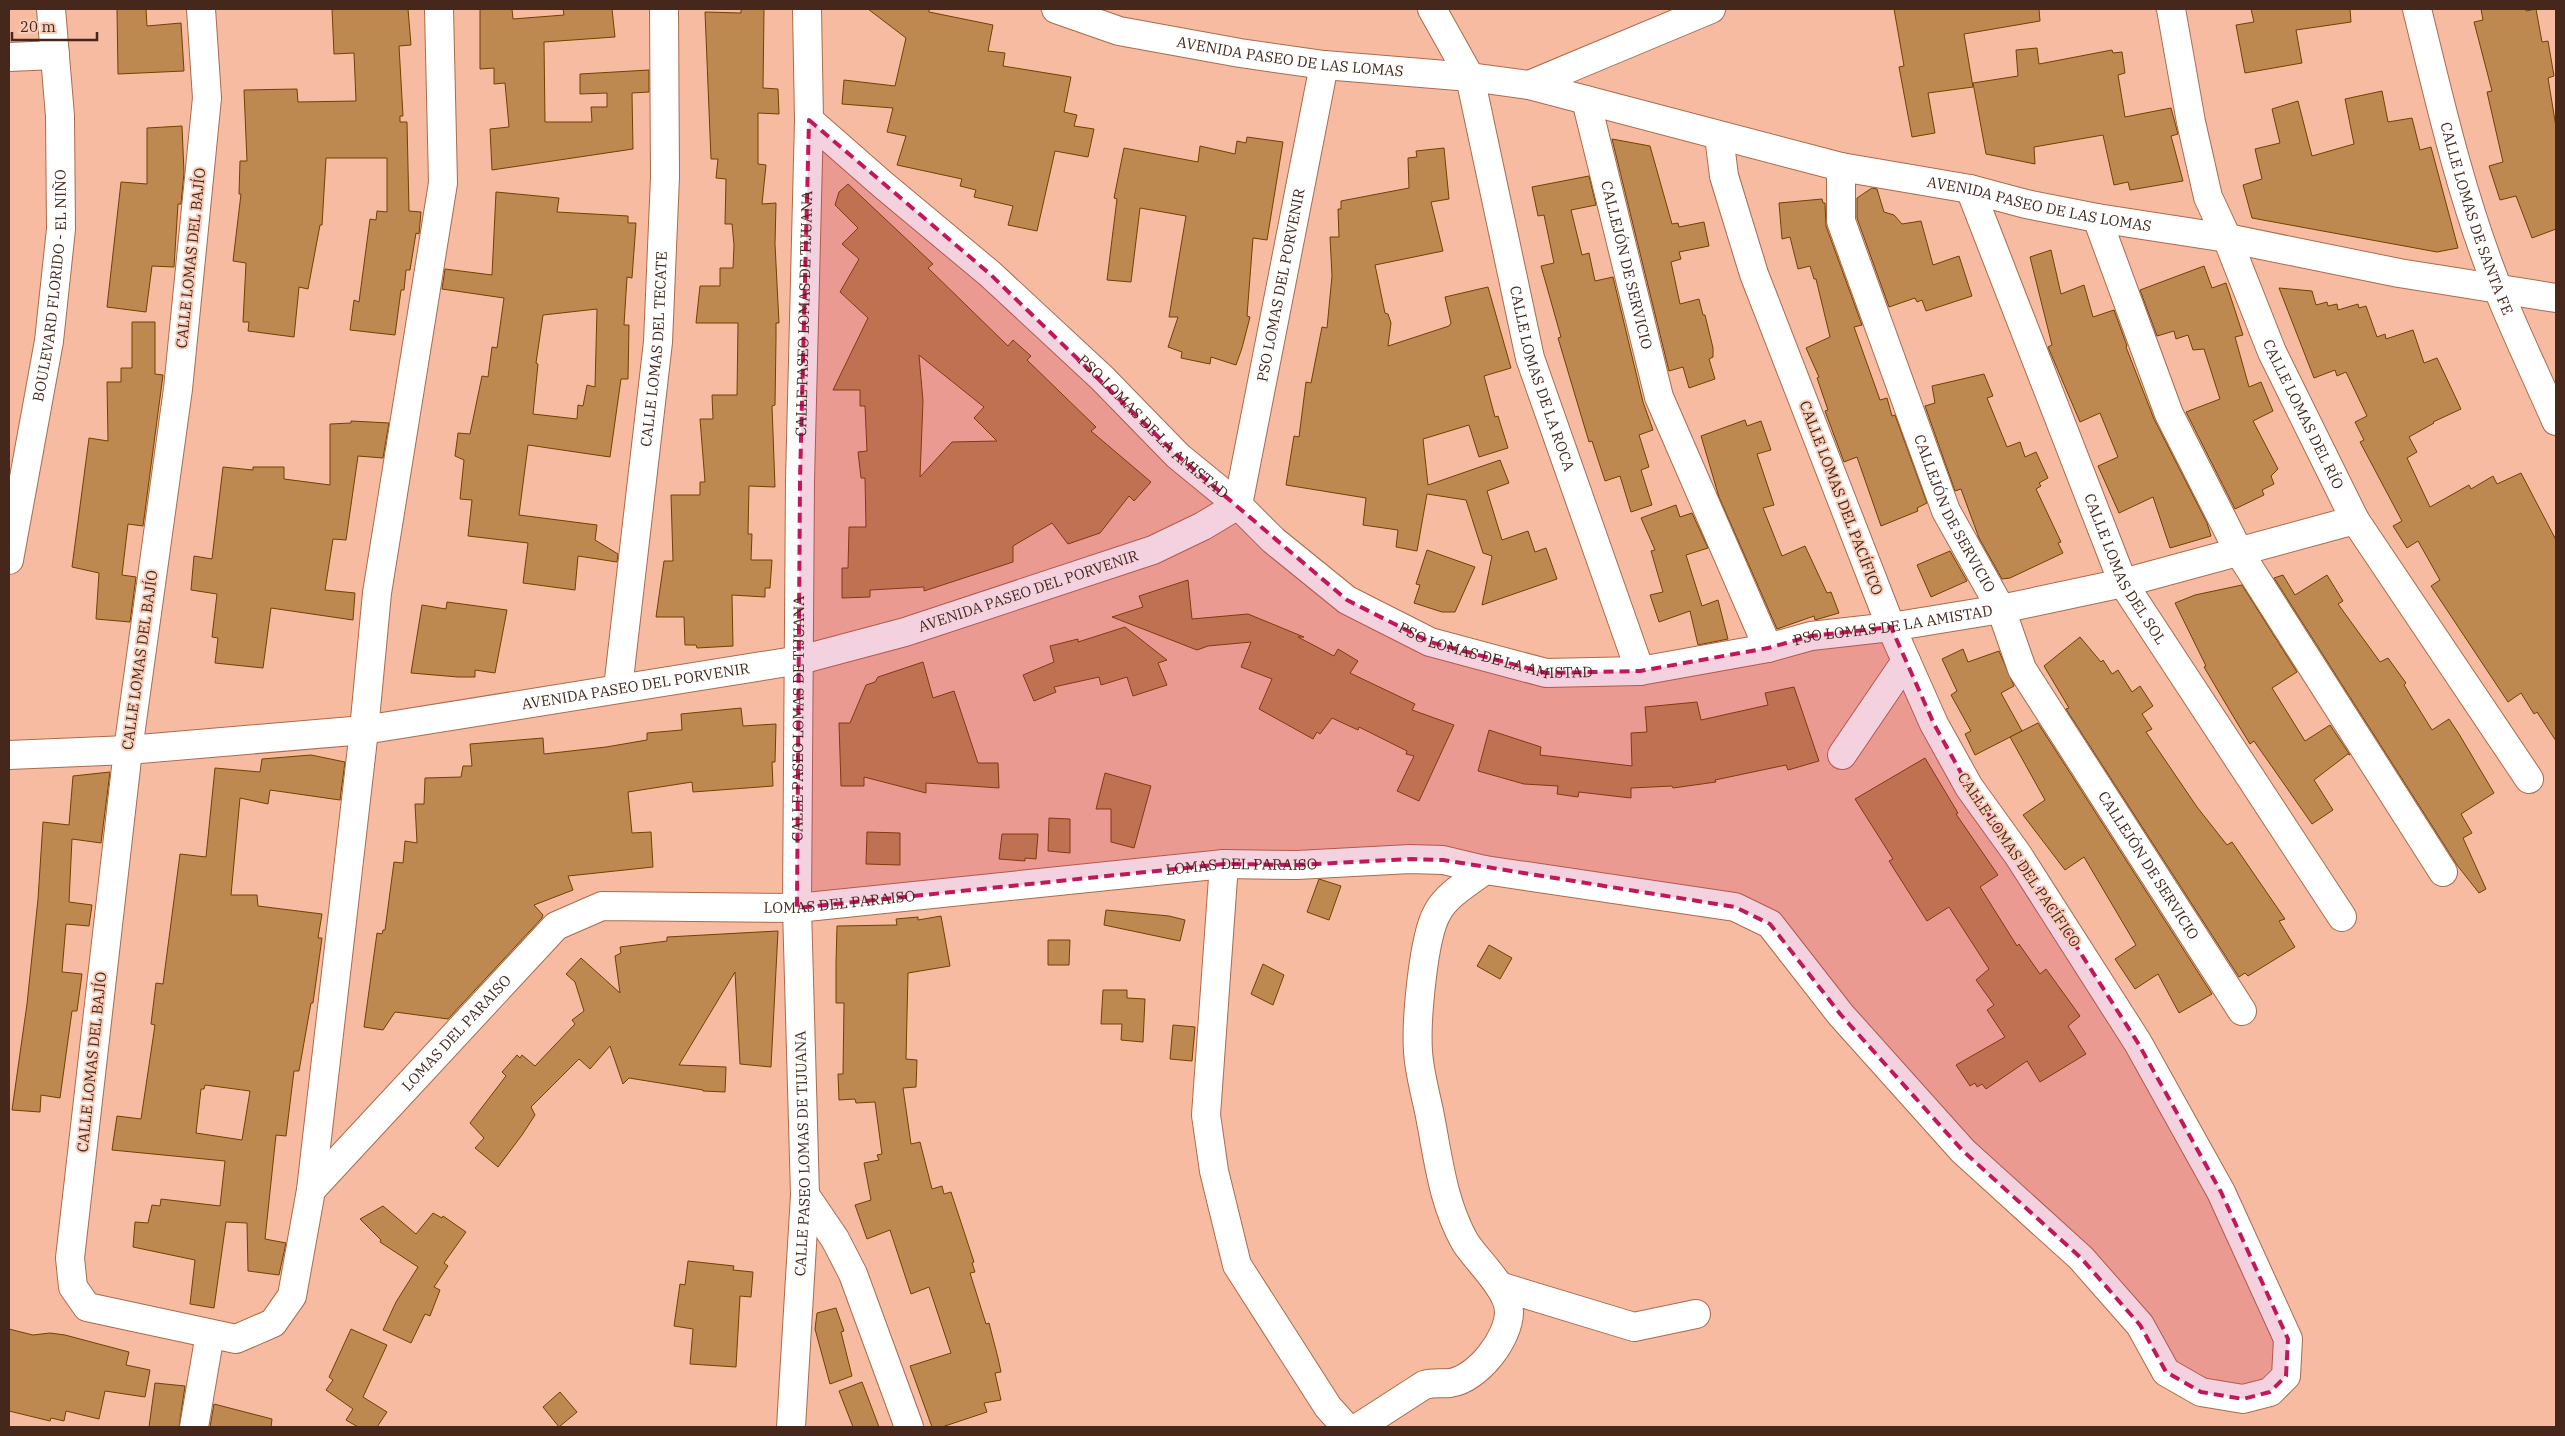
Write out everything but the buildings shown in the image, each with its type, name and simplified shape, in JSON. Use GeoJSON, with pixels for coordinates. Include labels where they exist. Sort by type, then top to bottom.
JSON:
{"type":"FeatureCollection","features":[{"type":"Feature","properties":{"kind":"street","name":"BOULEVARD FLORIDO - EL NIÑO"},"geometry":{"type":"LineString","coordinates":[[9,560],[14,506],[49,342],[61,229],[60,116],[52,9]]}},
{"type":"Feature","properties":{"kind":"street","name":"CALLE LOMAS DEL BAJÍO"},"geometry":{"type":"LineString","coordinates":[[201,9],[208,98],[178,389],[128,750],[70,1258],[73,1287],[87,1307],[210,1334]]}},
{"type":"Feature","properties":{"kind":"street"},"geometry":{"type":"LineString","coordinates":[[194,1427],[210,1334],[236,1339],[273,1323],[292,1296],[311,1190],[364,730],[377,593],[443,183],[439,9]]}},
{"type":"Feature","properties":{"kind":"street","name":"CALLE LOMAS DEL TECATE"},"geometry":{"type":"LineString","coordinates":[[618,688],[658,342],[665,177],[664,9]]}},
{"type":"Feature","properties":{"kind":"street","name":"CALLE PASEO LOMAS DE TIJUANA"},"geometry":{"type":"LineString","coordinates":[[791,1427],[805,1195],[797,908],[800,480],[810,120],[807,9]]}},
{"type":"Feature","properties":{"kind":"street","name":"AVENIDA PASEO DE LAS LOMAS"},"geometry":{"type":"LineString","coordinates":[[1056,9],[1119,32],[1324,65],[1470,77],[1529,85],[1841,167],[1970,189],[2026,204],[2097,218],[2227,238],[2399,273],[2556,298]]}},
{"type":"Feature","properties":{"kind":"street","name":"CALLE LOMAS DE LA ROCA"},"geometry":{"type":"LineString","coordinates":[[1432,9],[1470,77],[1530,358],[1640,671]]}},
{"type":"Feature","properties":{"kind":"street"},"geometry":{"type":"LineString","coordinates":[[1529,85],[1711,9]]}},
{"type":"Feature","properties":{"kind":"street","name":"CALLE LOMAS DEL RÍO"},"geometry":{"type":"LineString","coordinates":[[2170,9],[2191,122],[2208,197],[2227,238],[2272,352],[2355,520],[2530,779]]}},
{"type":"Feature","properties":{"kind":"street","name":"CALLE LOMAS DE SANTA FE"},"geometry":{"type":"LineString","coordinates":[[2418,9],[2440,103],[2470,211],[2498,289],[2556,421]]}},
{"type":"Feature","properties":{"kind":"street"},"geometry":{"type":"LineString","coordinates":[[9,57],[55,55]]}},
{"type":"Feature","properties":{"kind":"street","name":"PSO LOMAS DEL PORVENIR"},"geometry":{"type":"LineString","coordinates":[[1238,505],[1324,65]]}},
{"type":"Feature","properties":{"kind":"street","name":"CALLEJÓN DE SERVICIO"},"geometry":{"type":"LineString","coordinates":[[1586,100],[1659,397],[1768,648]]}},
{"type":"Feature","properties":{"kind":"street","name":"PSO LOMAS DE LA AMISTAD"},"geometry":{"type":"LineString","coordinates":[[810,120],[882,184],[990,274],[1102,378],[1178,456],[1238,505],[1273,540],[1347,600],[1430,642],[1546,673],[1640,671],[1768,648],[1811,636],[1891,627],[2001,609],[2123,583],[2355,520]]}},
{"type":"Feature","properties":{"kind":"street","name":"CALLE LOMAS DEL PACÍFICO"},"geometry":{"type":"LineString","coordinates":[[1485,870],[1735,907],[1770,924],[1841,1015],[1963,1150],[2082,1258],[2140,1325],[2166,1372],[2202,1392],[2243,1399],[2270,1392],[2286,1376],[2288,1339],[2221,1192],[2138,1043],[2018,855],[1969,787],[1934,724],[1891,627],[1754,274],[1724,176],[1719,136]]}},
{"type":"Feature","properties":{"kind":"street","name":"CALLEJÓN DE SERVICIO"},"geometry":{"type":"LineString","coordinates":[[1841,167],[1841,221],[1946,512],[2001,609],[2022,669],[2242,1011]]}},
{"type":"Feature","properties":{"kind":"street","name":"CALLE LOMAS DEL SOL"},"geometry":{"type":"LineString","coordinates":[[1970,189],[2123,583],[2342,918]]}},
{"type":"Feature","properties":{"kind":"street"},"geometry":{"type":"LineString","coordinates":[[2097,218],[2169,414],[2239,552],[2443,872]]}},
{"type":"Feature","properties":{"kind":"street","name":"AVENIDA PASEO DEL PORVENIR"},"geometry":{"type":"LineString","coordinates":[[9,755],[128,750],[364,730],[800,660],[905,632],[1153,550],[1203,526],[1238,505]]}},
{"type":"Feature","properties":{"kind":"street"},"geometry":{"type":"LineString","coordinates":[[1842,755],[1906,661]]}},
{"type":"Feature","properties":{"kind":"street","name":"LOMAS DEL PARAISO"},"geometry":{"type":"LineString","coordinates":[[311,1190],[556,926],[602,906],[797,908],[1224,864],[1297,865],[1410,859],[1443,860],[1485,870]]}},
{"type":"Feature","properties":{"kind":"street"},"geometry":{"type":"LineString","coordinates":[[1224,864],[1206,1115],[1214,1171],[1237,1265],[1328,1407],[1346,1427]]}},
{"type":"Feature","properties":{"kind":"street"},"geometry":{"type":"LineString","coordinates":[[1359,1427],[1424,1385],[1437,1382],[1450,1383],[1465,1378],[1480,1368],[1507,1330],[1509,1309],[1499,1286],[1465,1242],[1442,1187],[1418,1051],[1423,963],[1437,913],[1448,900],[1485,870]]}},
{"type":"Feature","properties":{"kind":"street"},"geometry":{"type":"LineString","coordinates":[[805,1195],[835,1239],[854,1274],[909,1427]]}},
{"type":"Feature","properties":{"kind":"street"},"geometry":{"type":"LineString","coordinates":[[1499,1286],[1634,1327],[1696,1314]]}},
{"type":"Feature","properties":{"kind":"highlighted area"},"geometry":{"type":"Polygon","coordinates":[[[809,120],[990,274],[1178,456],[1347,600],[1430,642],[1546,673],[1640,671],[1768,648],[1811,636],[1891,627],[1934,724],[1969,787],[2018,855],[2138,1043],[2221,1192],[2288,1339],[2286,1376],[2270,1392],[2243,1399],[2201,1392],[2166,1372],[2140,1325],[2081,1258],[1963,1151],[1841,1015],[1770,924],[1735,907],[1443,860],[1410,859],[1297,865],[1224,864],[797,908],[800,480],[809,120]]]}}]}
